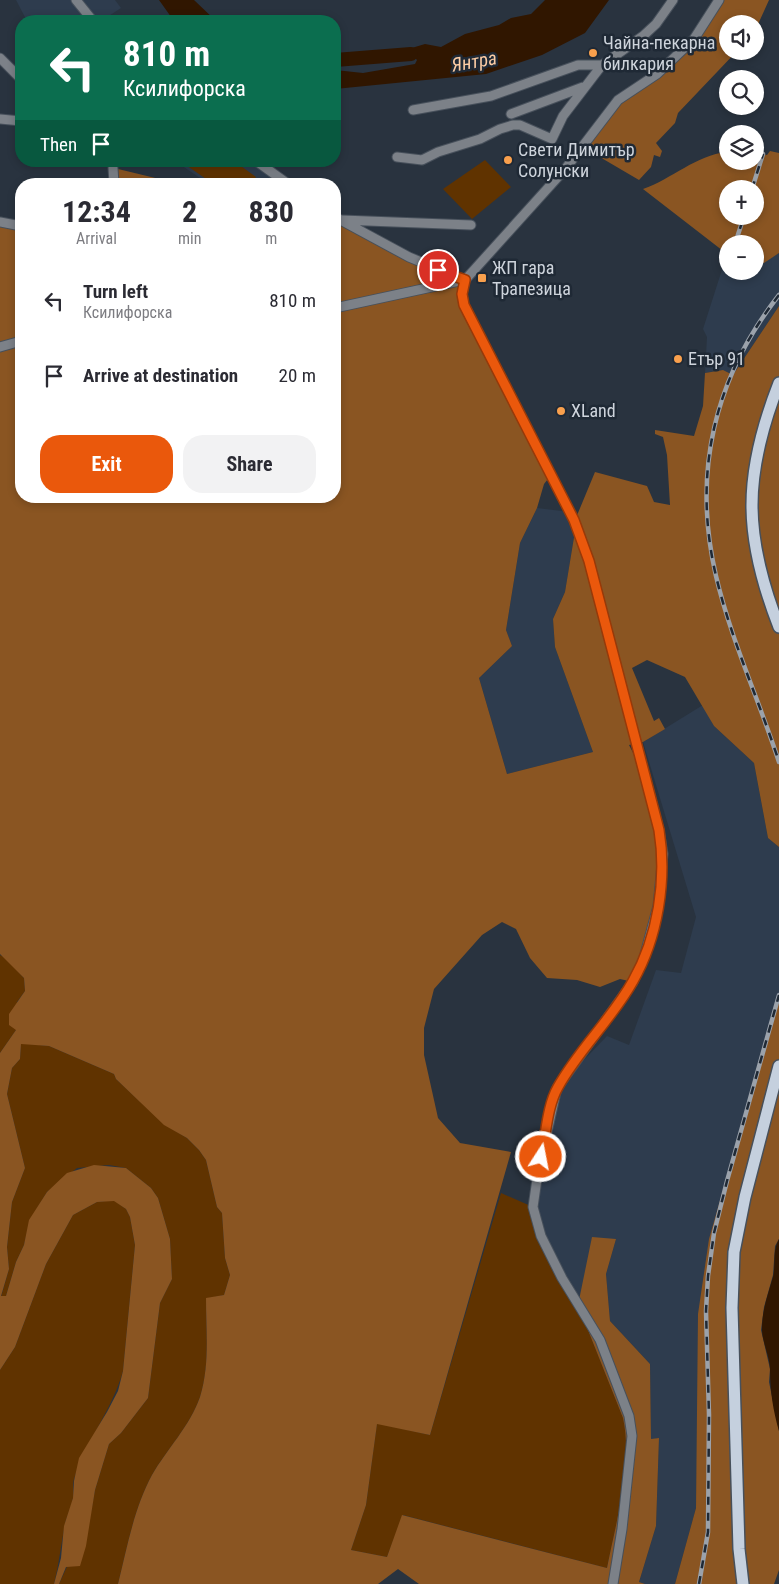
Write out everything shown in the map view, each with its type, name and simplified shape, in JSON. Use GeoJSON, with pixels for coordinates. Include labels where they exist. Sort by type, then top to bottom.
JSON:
{"type":"FeatureCollection","features":[{"type":"Feature","properties":{"kind":"main road"},"geometry":{"type":"LineString","coordinates":[[779,383],[764,420],[754,465],[751,509],[756,552],[767,597],[779,627]]}},
{"type":"Feature","properties":{"kind":"main road"},"geometry":{"type":"LineString","coordinates":[[743,1584],[739,1549],[732,1308],[734,1252],[745,1197],[779,1066]]}},
{"type":"Feature","properties":{"kind":"street"},"geometry":{"type":"LineString","coordinates":[[76,0],[88,15]]}},
{"type":"Feature","properties":{"kind":"street"},"geometry":{"type":"LineString","coordinates":[[398,157],[422,160],[438,152],[480,139],[513,125],[520,125],[552,139],[563,116],[583,87],[602,65],[643,36],[656,24],[672,0]]}},
{"type":"Feature","properties":{"kind":"street"},"geometry":{"type":"LineString","coordinates":[[613,1584],[622,1529],[632,1436],[629,1416],[600,1340],[562,1278],[540,1236],[533,1206],[540,1163],[557,1088],[633,982],[644,958],[658,906],[663,854],[659,830],[589,561],[574,520],[464,305],[462,294],[465,280],[566,168],[618,100],[657,74],[694,39],[719,0]]}},
{"type":"Feature","properties":{"kind":"street"},"geometry":{"type":"LineString","coordinates":[[0,58],[15,72]]}},
{"type":"Feature","properties":{"kind":"street"},"geometry":{"type":"LineString","coordinates":[[413,110],[491,96],[578,66],[602,65]]}},
{"type":"Feature","properties":{"kind":"street"},"geometry":{"type":"LineString","coordinates":[[512,114],[583,87]]}},
{"type":"Feature","properties":{"kind":"street"},"geometry":{"type":"LineString","coordinates":[[0,119],[15,120]]}},
{"type":"Feature","properties":{"kind":"street"},"geometry":{"type":"LineString","coordinates":[[264,167],[280,178]]}},
{"type":"Feature","properties":{"kind":"street"},"geometry":{"type":"LineString","coordinates":[[114,168],[114,178]]}},
{"type":"Feature","properties":{"kind":"street"},"geometry":{"type":"LineString","coordinates":[[341,219],[471,225]]}},
{"type":"Feature","properties":{"kind":"street"},"geometry":{"type":"LineString","coordinates":[[341,221],[409,257],[465,280]]}},
{"type":"Feature","properties":{"kind":"street"},"geometry":{"type":"LineString","coordinates":[[0,222],[15,225]]}},
{"type":"Feature","properties":{"kind":"street"},"geometry":{"type":"LineString","coordinates":[[341,307],[465,280]]}},
{"type":"Feature","properties":{"kind":"street"},"geometry":{"type":"LineString","coordinates":[[0,347],[15,343]]}},
{"type":"Feature","properties":{"kind":"shaded area"},"geometry":{"type":"Polygon","coordinates":[[[16,0],[115,0],[121,8],[110,15],[24,15],[16,0]]]}},
{"type":"Feature","properties":{"kind":"shaded area"},"geometry":{"type":"Polygon","coordinates":[[[719,0],[769,0],[762,15],[719,15],[719,60],[728,60],[678,113],[675,123],[656,143],[662,151],[660,157],[654,155],[651,167],[639,180],[581,146],[618,100],[669,64],[719,0]]]}},
{"type":"Feature","properties":{"kind":"shaded area"},"geometry":{"type":"Polygon","coordinates":[[[770,151],[779,153],[779,253],[764,263],[764,235],[719,235],[719,248],[643,189],[654,185],[694,162],[719,153],[719,170],[764,170],[764,154],[767,155],[770,151]]]}},
{"type":"Feature","properties":{"kind":"shaded area"},"geometry":{"type":"Polygon","coordinates":[[[485,160],[511,187],[472,219],[443,189],[485,160]]]}},
{"type":"Feature","properties":{"kind":"shaded area"},"geometry":{"type":"Polygon","coordinates":[[[184,167],[264,167],[280,178],[200,178],[184,167]]]}},
{"type":"Feature","properties":{"kind":"shaded area"},"geometry":{"type":"Polygon","coordinates":[[[189,167],[242,167],[256,177],[255,178],[205,178],[189,167]]]}},
{"type":"Feature","properties":{"kind":"shaded area"},"geometry":{"type":"Polygon","coordinates":[[[114,168],[155,178],[114,178],[114,168]]]}},
{"type":"Feature","properties":{"kind":"shaded area"},"geometry":{"type":"Polygon","coordinates":[[[0,222],[15,225],[15,503],[341,503],[341,222],[465,280],[462,294],[551,475],[544,484],[537,508],[520,543],[506,630],[512,646],[479,678],[507,774],[593,752],[555,647],[553,619],[565,592],[578,513],[595,472],[647,486],[654,502],[670,505],[667,455],[663,437],[655,434],[655,430],[694,436],[703,406],[705,373],[723,370],[733,375],[779,306],[779,847],[768,838],[754,763],[714,726],[685,677],[647,660],[632,668],[654,721],[659,718],[665,729],[643,742],[629,745],[645,776],[659,830],[658,906],[633,982],[620,979],[600,987],[577,980],[547,978],[530,958],[516,929],[502,922],[482,935],[434,989],[424,1028],[424,1055],[438,1118],[460,1143],[511,1152],[430,1435],[377,1424],[366,1505],[351,1550],[387,1557],[402,1515],[607,1568],[625,1473],[626,1435],[623,1418],[578,1305],[592,1237],[616,1239],[606,1274],[610,1321],[650,1364],[651,1439],[659,1438],[656,1526],[639,1582],[645,1584],[419,1584],[398,1569],[378,1584],[118,1584],[140,1501],[152,1475],[190,1418],[200,1397],[206,1360],[206,1298],[224,1295],[230,1275],[225,1258],[222,1213],[217,1207],[206,1160],[199,1150],[187,1138],[164,1125],[116,1079],[114,1074],[49,1046],[21,1044],[20,1059],[12,1068],[7,1094],[25,1168],[12,1202],[7,1247],[9,1269],[1,1296],[6,1296],[16,1262],[24,1245],[29,1220],[47,1192],[67,1173],[94,1165],[126,1168],[151,1188],[158,1198],[170,1239],[172,1279],[160,1303],[148,1398],[121,1433],[109,1444],[95,1490],[86,1546],[80,1566],[66,1567],[59,1584],[54,1584],[61,1558],[64,1526],[73,1498],[74,1481],[79,1458],[118,1391],[123,1371],[135,1245],[130,1217],[126,1209],[114,1201],[97,1202],[73,1215],[46,1264],[15,1347],[0,1370],[0,1053],[16,1030],[9,1025],[9,1014],[25,991],[24,978],[0,954],[0,222]]]}},
{"type":"Feature","properties":{"kind":"shaded area"},"geometry":{"type":"Polygon","coordinates":[[[779,253],[779,306],[733,375],[722,370],[705,373],[707,337],[703,329],[719,279],[764,280],[764,262],[779,253]]]}},
{"type":"Feature","properties":{"kind":"shaded area"},"geometry":{"type":"Polygon","coordinates":[[[537,508],[578,513],[565,592],[553,619],[555,647],[593,752],[507,774],[479,678],[512,646],[506,630],[520,543],[537,508]]]}},
{"type":"Feature","properties":{"kind":"shaded area"},"geometry":{"type":"Polygon","coordinates":[[[703,705],[714,726],[754,763],[768,838],[779,847],[779,995],[698,1432],[696,1508],[675,1584],[645,1584],[639,1582],[656,1526],[659,1438],[651,1440],[650,1364],[610,1321],[606,1274],[616,1239],[578,1305],[562,1278],[533,1207],[557,1088],[607,1036],[629,1045],[656,970],[681,973],[696,917],[643,742],[703,705]]]}},
{"type":"Feature","properties":{"kind":"shaded area"},"geometry":{"type":"Polygon","coordinates":[[[0,955],[6,958],[24,978],[25,991],[17,1002],[16,1030],[0,1053],[0,955]]]}},
{"type":"Feature","properties":{"kind":"shaded area"},"geometry":{"type":"Polygon","coordinates":[[[779,995],[779,1239],[775,1246],[773,1275],[764,1307],[761,1330],[770,1369],[769,1382],[779,1431],[779,1570],[774,1584],[675,1584],[696,1508],[698,1314],[709,1239],[779,995]]]}},
{"type":"Feature","properties":{"kind":"shaded area"},"geometry":{"type":"Polygon","coordinates":[[[21,1043],[49,1046],[114,1074],[116,1079],[164,1124],[187,1138],[199,1150],[206,1160],[217,1207],[222,1213],[225,1258],[230,1275],[224,1295],[206,1299],[206,1361],[200,1397],[190,1418],[152,1475],[140,1501],[118,1584],[59,1584],[90,1517],[95,1490],[109,1444],[121,1433],[148,1398],[160,1303],[172,1279],[170,1239],[158,1198],[151,1188],[126,1168],[109,1165],[77,1168],[47,1192],[30,1220],[24,1245],[16,1262],[6,1296],[1,1297],[9,1269],[7,1247],[12,1202],[25,1168],[7,1094],[12,1068],[20,1059],[21,1043]]]}},
{"type":"Feature","properties":{"kind":"shaded area"},"geometry":{"type":"Polygon","coordinates":[[[501,1193],[533,1207],[541,1236],[578,1305],[623,1418],[626,1435],[625,1473],[607,1568],[403,1515],[387,1557],[351,1550],[366,1505],[377,1423],[430,1435],[501,1193]]]}},
{"type":"Feature","properties":{"kind":"shaded area"},"geometry":{"type":"Polygon","coordinates":[[[114,1200],[126,1209],[130,1217],[135,1245],[123,1371],[112,1399],[85,1452],[74,1479],[73,1496],[65,1524],[54,1584],[0,1584],[0,1370],[15,1347],[46,1264],[73,1215],[97,1202],[114,1200]]]}},
{"type":"Feature","properties":{"kind":"water"},"geometry":{"type":"Polygon","coordinates":[[[159,0],[194,0],[210,15],[170,15],[159,0]]]}},
{"type":"Feature","properties":{"kind":"water","name":"Янтра"},"geometry":{"type":"Polygon","coordinates":[[[545,0],[609,0],[585,33],[542,55],[486,74],[341,88],[341,71],[363,73],[415,64],[417,60],[415,58],[395,58],[395,53],[425,44],[441,47],[465,34],[499,25],[511,18],[531,14],[545,0]]]}},
{"type":"Feature","properties":{"kind":"water"},"geometry":{"type":"Polygon","coordinates":[[[779,1239],[779,1431],[774,1408],[770,1365],[763,1339],[762,1322],[773,1277],[775,1253],[779,1239]]]}},
{"type":"Feature","properties":{"kind":"waterway"},"geometry":{"type":"LineString","coordinates":[[341,60],[411,54]]}},
{"type":"Feature","properties":{"kind":"railway"},"geometry":{"type":"LineString","coordinates":[[755,180],[758,170]]}},
{"type":"Feature","properties":{"kind":"railway"},"geometry":{"type":"LineString","coordinates":[[738,235],[741,225]]}},
{"type":"Feature","properties":{"kind":"railway"},"geometry":{"type":"LineString","coordinates":[[779,295],[738,359],[724,393],[714,428],[708,464],[707,500],[709,538],[722,600],[779,762]]}},
{"type":"Feature","properties":{"kind":"railway"},"geometry":{"type":"LineString","coordinates":[[699,1584],[708,1532],[709,1415],[706,1311],[708,1276],[714,1233],[727,1181],[779,995]]}},
{"type":"Feature","properties":{"kind":"place","name":"Чайна-пекарна билкария"},"geometry":{"type":"Point","coordinates":[593,53]}},
{"type":"Feature","properties":{"kind":"place","name":"Свети Димитър Солунски"},"geometry":{"type":"Point","coordinates":[508,160]}},
{"type":"Feature","properties":{"kind":"place","name":"ЖП гара Трапезица"},"geometry":{"type":"Point","coordinates":[482,278]}},
{"type":"Feature","properties":{"kind":"place","name":"Етър 91"},"geometry":{"type":"Point","coordinates":[678,359]}},
{"type":"Feature","properties":{"kind":"place","name":"XLand"},"geometry":{"type":"Point","coordinates":[561,411]}},
{"type":"Feature","properties":{"kind":"route"},"geometry":{"type":"LineString","coordinates":[[438,270],[465,280],[462,294],[464,305],[574,520],[589,561],[659,830],[663,854],[658,906],[644,958],[633,982],[557,1088],[541,1157]]}}]}
